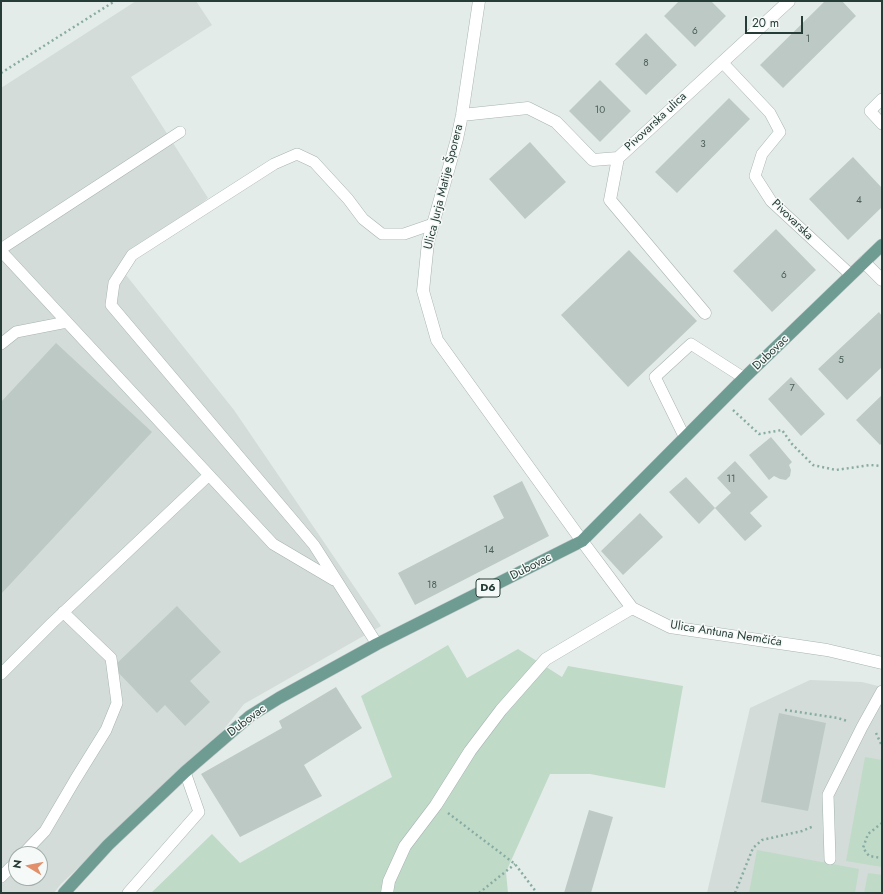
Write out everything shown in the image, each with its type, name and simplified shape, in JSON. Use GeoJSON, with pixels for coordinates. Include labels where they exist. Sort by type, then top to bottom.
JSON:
{"type":"FeatureCollection","features":[{"type":"Feature","properties":{"kind":"main road","name":"Dubovac"},"geometry":{"type":"LineString","coordinates":[[64,893],[108,845],[185,772],[250,716],[279,698],[376,644],[582,541],[744,378],[882,245]]}},
{"type":"Feature","properties":{"kind":"street","name":"Ulica Jurja Matije Šporera"},"geometry":{"type":"LineString","coordinates":[[479,1],[462,115],[457,139],[428,242],[423,291],[437,340],[582,541]]}},
{"type":"Feature","properties":{"kind":"street","name":"Pivovarska ulica"},"geometry":{"type":"LineString","coordinates":[[462,115],[528,108],[556,122],[593,160],[618,158],[788,1]]}},
{"type":"Feature","properties":{"kind":"street"},"geometry":{"type":"LineString","coordinates":[[618,158],[610,200],[705,313]]}},
{"type":"Feature","properties":{"kind":"street"},"geometry":{"type":"LineString","coordinates":[[864,262],[882,280]]}},
{"type":"Feature","properties":{"kind":"street","name":"Ulica Antuna Nemčića"},"geometry":{"type":"LineString","coordinates":[[582,541],[632,608],[670,627],[827,650],[882,663]]}},
{"type":"Feature","properties":{"kind":"street"},"geometry":{"type":"LineString","coordinates":[[387,893],[389,881],[405,846],[436,805],[470,751],[501,710],[546,659],[632,608]]}},
{"type":"Feature","properties":{"kind":"lane","name":"Pivovarska"},"geometry":{"type":"LineString","coordinates":[[722,62],[770,113],[780,132],[762,154],[755,176],[771,201],[851,275]]}},
{"type":"Feature","properties":{"kind":"lane"},"geometry":{"type":"LineString","coordinates":[[882,99],[870,111],[882,124]]}},
{"type":"Feature","properties":{"kind":"lane"},"geometry":{"type":"LineString","coordinates":[[180,132],[1,250],[273,544],[336,581]]}},
{"type":"Feature","properties":{"kind":"lane"},"geometry":{"type":"LineString","coordinates":[[376,644],[314,545],[111,305],[114,283],[132,255],[274,164],[297,154],[314,162],[348,199],[363,219],[382,234],[404,234],[433,224]]}},
{"type":"Feature","properties":{"kind":"lane"},"geometry":{"type":"LineString","coordinates":[[1,344],[16,332],[67,322]]}},
{"type":"Feature","properties":{"kind":"lane"},"geometry":{"type":"LineString","coordinates":[[684,438],[655,377],[691,344],[744,378]]}},
{"type":"Feature","properties":{"kind":"lane"},"geometry":{"type":"LineString","coordinates":[[1,674],[63,612],[209,475]]}},
{"type":"Feature","properties":{"kind":"lane"},"geometry":{"type":"LineString","coordinates":[[31,846],[45,831],[106,730],[117,703],[111,658],[63,612]]}},
{"type":"Feature","properties":{"kind":"lane"},"geometry":{"type":"LineString","coordinates":[[830,859],[828,795],[882,691]]}},
{"type":"Feature","properties":{"kind":"lane"},"geometry":{"type":"LineString","coordinates":[[128,893],[199,812],[185,772]]}},
{"type":"Feature","properties":{"kind":"path"},"geometry":{"type":"LineString","coordinates":[[1,73],[115,1]]}},
{"type":"Feature","properties":{"kind":"path"},"geometry":{"type":"LineString","coordinates":[[723,400],[759,434],[782,430],[792,444],[813,465],[836,470],[870,465],[882,466]]}},
{"type":"Feature","properties":{"kind":"path"},"geometry":{"type":"LineString","coordinates":[[785,710],[838,718],[862,727]]}},
{"type":"Feature","properties":{"kind":"path"},"geometry":{"type":"LineString","coordinates":[[436,805],[515,864],[537,893]]}},
{"type":"Feature","properties":{"kind":"path"},"geometry":{"type":"LineString","coordinates":[[735,893],[753,848],[762,840],[802,831],[829,819]]}},
{"type":"Feature","properties":{"kind":"path"},"geometry":{"type":"LineString","coordinates":[[882,822],[868,834],[863,848],[869,856],[882,858]]}},
{"type":"Feature","properties":{"kind":"path"},"geometry":{"type":"LineString","coordinates":[[479,893],[515,864]]}},
{"type":"Feature","properties":{"kind":"shaded area"},"geometry":{"type":"Polygon","coordinates":[[[136,1],[196,1],[212,25],[131,77],[208,198],[122,270],[234,410],[381,626],[244,704],[220,734],[61,884],[54,893],[1,893],[1,88],[136,1]]]}},
{"type":"Feature","properties":{"kind":"shaded area"},"geometry":{"type":"Polygon","coordinates":[[[810,680],[862,682],[882,687],[882,893],[707,893],[750,708],[810,680]]]}},
{"type":"Feature","properties":{"kind":"green space"},"geometry":{"type":"Polygon","coordinates":[[[448,645],[467,678],[518,649],[562,677],[568,666],[683,686],[665,788],[590,774],[550,774],[506,872],[508,893],[151,893],[212,834],[240,863],[392,777],[361,696],[448,645]]]}},
{"type":"Feature","properties":{"kind":"green space"},"geometry":{"type":"Polygon","coordinates":[[[865,757],[882,760],[882,867],[846,861],[865,757]]]}},
{"type":"Feature","properties":{"kind":"green space"},"geometry":{"type":"Polygon","coordinates":[[[757,850],[859,869],[855,893],[749,893],[757,850]]]}},
{"type":"Feature","properties":{"kind":"green space"},"geometry":{"type":"Polygon","coordinates":[[[868,873],[882,875],[882,893],[864,893],[868,873]]]}},
{"type":"Feature","properties":{"kind":"building"},"geometry":{"type":"Polygon","coordinates":[[[679,1],[711,1],[726,16],[695,47],[664,16],[679,1]]]}},
{"type":"Feature","properties":{"kind":"building"},"geometry":{"type":"Polygon","coordinates":[[[825,1],[842,1],[856,16],[783,88],[760,65],[825,1]]]}},
{"type":"Feature","properties":{"kind":"building"},"geometry":{"type":"Polygon","coordinates":[[[646,33],[677,65],[646,95],[615,64],[646,33]]]}},
{"type":"Feature","properties":{"kind":"building"},"geometry":{"type":"Polygon","coordinates":[[[600,80],[631,111],[600,142],[569,111],[600,80]]]}},
{"type":"Feature","properties":{"kind":"building"},"geometry":{"type":"Polygon","coordinates":[[[729,98],[750,119],[677,193],[655,172],[729,98]]]}},
{"type":"Feature","properties":{"kind":"building"},"geometry":{"type":"Polygon","coordinates":[[[530,142],[566,182],[525,219],[489,179],[530,142]]]}},
{"type":"Feature","properties":{"kind":"building"},"geometry":{"type":"Polygon","coordinates":[[[853,157],[882,188],[882,207],[848,240],[809,199],[853,157]]]}},
{"type":"Feature","properties":{"kind":"building"},"geometry":{"type":"Polygon","coordinates":[[[776,229],[816,270],[772,312],[733,271],[776,229]]]}},
{"type":"Feature","properties":{"kind":"building"},"geometry":{"type":"Polygon","coordinates":[[[629,250],[697,321],[628,387],[561,315],[629,250]]]}},
{"type":"Feature","properties":{"kind":"building"},"geometry":{"type":"Polygon","coordinates":[[[879,312],[882,316],[882,367],[847,400],[818,369],[879,312]]]}},
{"type":"Feature","properties":{"kind":"building"},"geometry":{"type":"Polygon","coordinates":[[[56,343],[152,432],[1,594],[1,402],[56,343]]]}},
{"type":"Feature","properties":{"kind":"building"},"geometry":{"type":"Polygon","coordinates":[[[791,377],[825,414],[801,436],[768,399],[791,377]]]}},
{"type":"Feature","properties":{"kind":"building"},"geometry":{"type":"Polygon","coordinates":[[[882,395],[882,443],[880,445],[856,420],[882,395]]]}},
{"type":"Feature","properties":{"kind":"building"},"geometry":{"type":"Polygon","coordinates":[[[771,437],[792,462],[789,465],[791,470],[790,476],[786,480],[774,476],[769,480],[749,455],[771,437]]]}},
{"type":"Feature","properties":{"kind":"building"},"geometry":{"type":"Polygon","coordinates":[[[735,461],[768,497],[750,513],[762,526],[745,541],[715,508],[731,493],[717,478],[735,461]]]}},
{"type":"Feature","properties":{"kind":"building"},"geometry":{"type":"Polygon","coordinates":[[[686,477],[715,508],[699,524],[669,492],[686,477]]]}},
{"type":"Feature","properties":{"kind":"building"},"geometry":{"type":"Polygon","coordinates":[[[522,481],[549,536],[415,605],[398,573],[504,518],[493,496],[522,481]]]}},
{"type":"Feature","properties":{"kind":"building"},"geometry":{"type":"Polygon","coordinates":[[[640,513],[663,537],[623,575],[601,551],[640,513]]]}},
{"type":"Feature","properties":{"kind":"building"},"geometry":{"type":"Polygon","coordinates":[[[177,606],[221,652],[190,681],[210,702],[185,726],[165,705],[157,713],[113,667],[177,606]]]}},
{"type":"Feature","properties":{"kind":"building"},"geometry":{"type":"Polygon","coordinates":[[[336,687],[362,728],[304,765],[322,796],[240,837],[201,774],[282,728],[279,721],[336,687]]]}},
{"type":"Feature","properties":{"kind":"building"},"geometry":{"type":"Polygon","coordinates":[[[779,713],[826,723],[808,811],[761,802],[779,713]]]}},
{"type":"Feature","properties":{"kind":"building"},"geometry":{"type":"Polygon","coordinates":[[[589,810],[613,817],[591,893],[564,893],[589,810]]]}}]}
